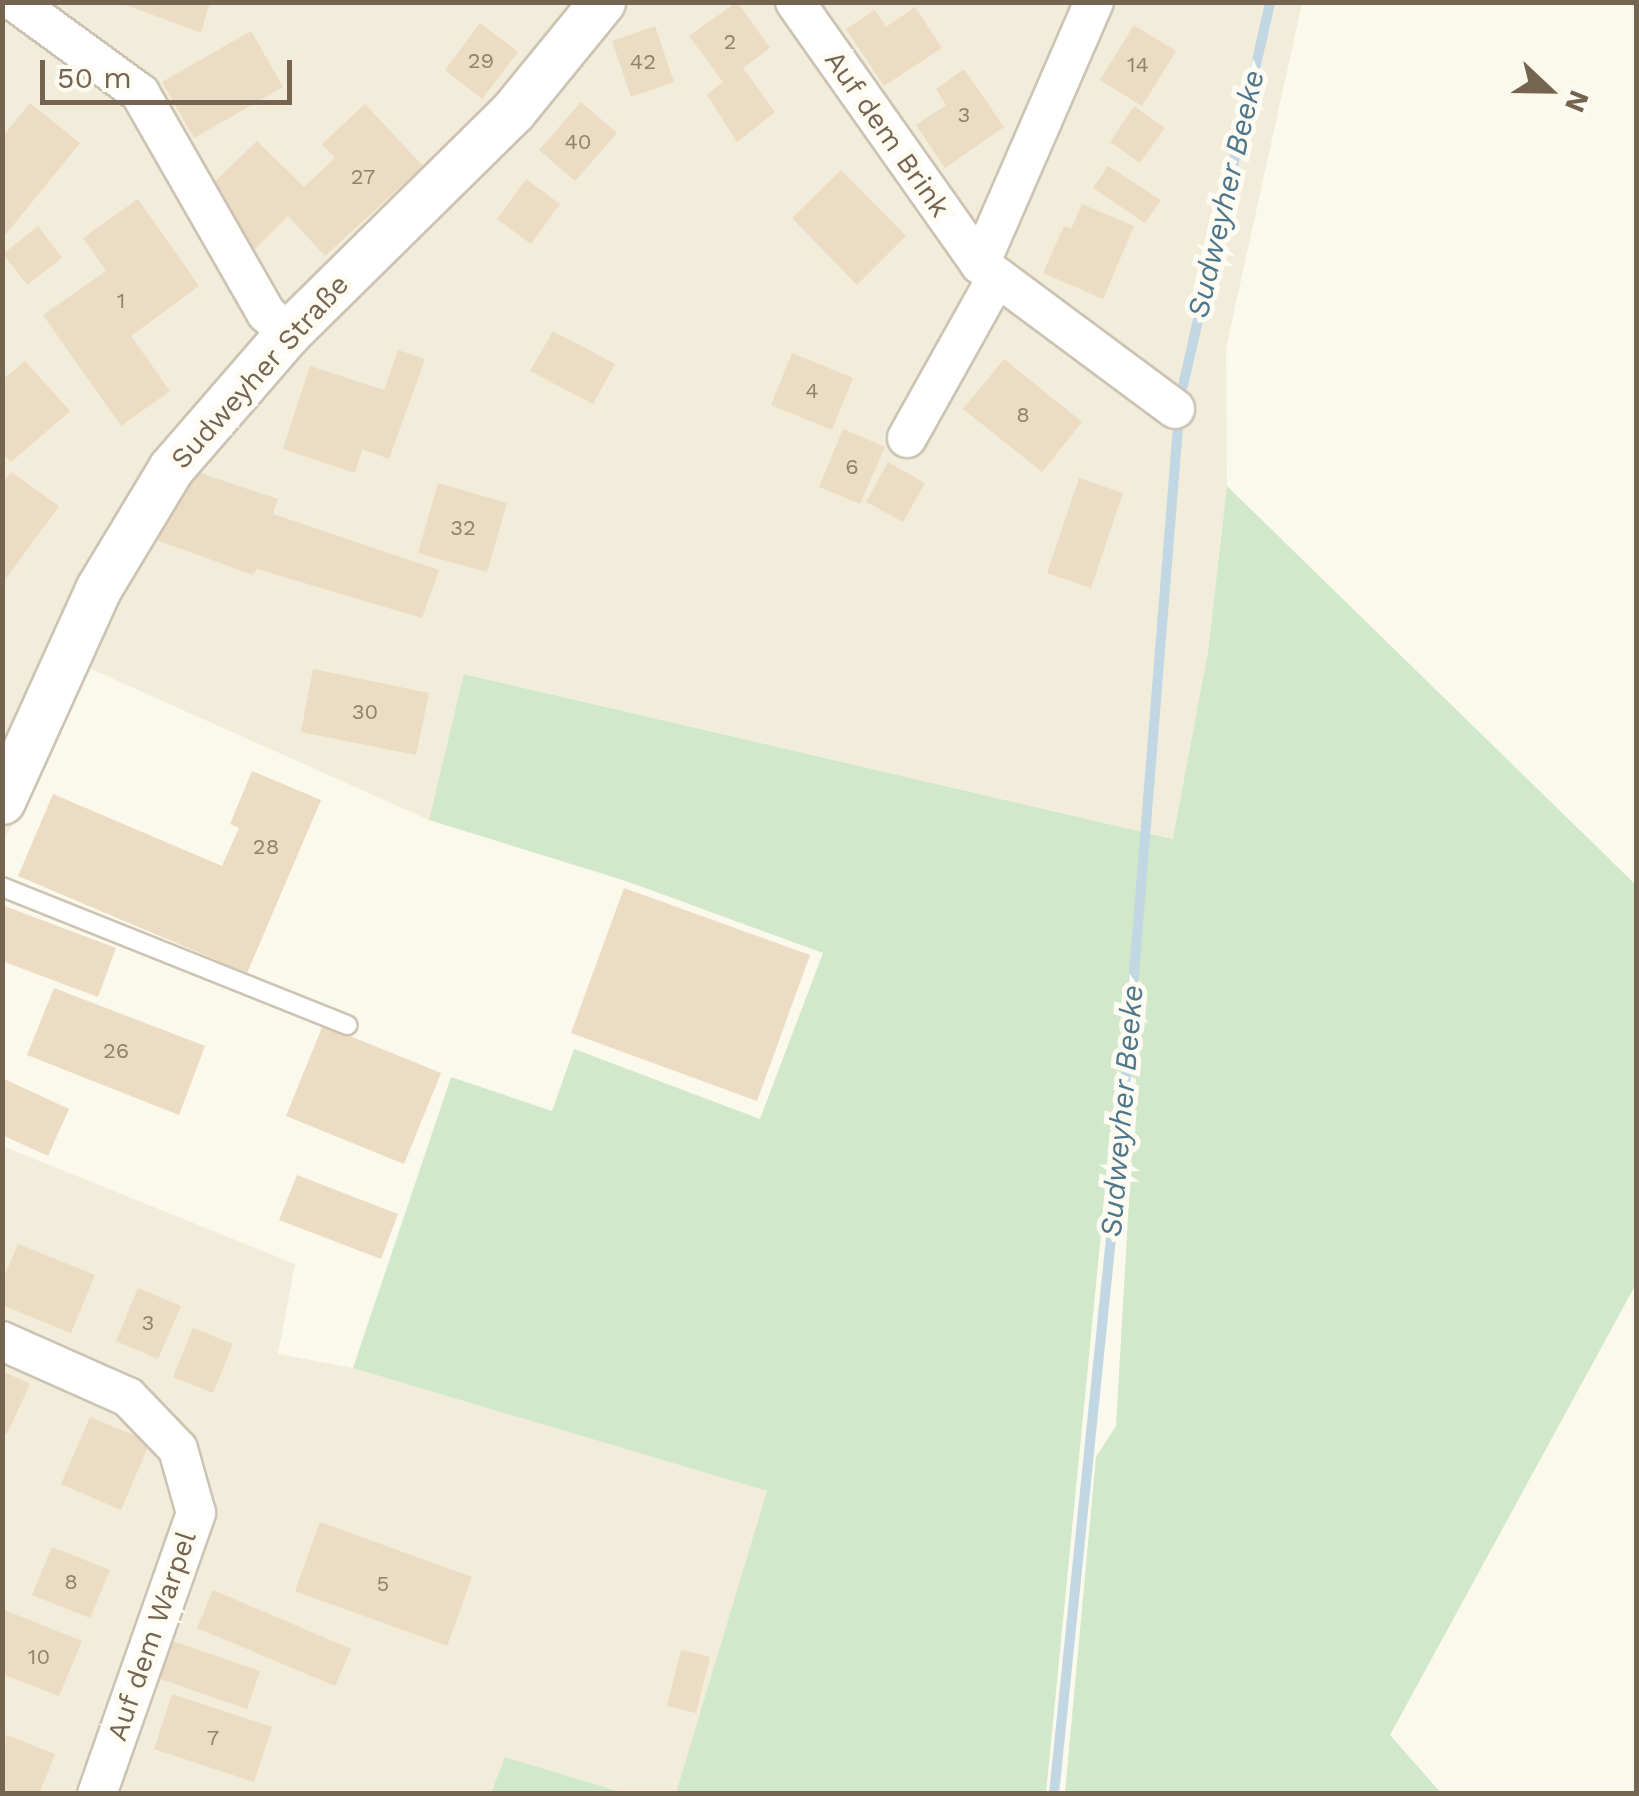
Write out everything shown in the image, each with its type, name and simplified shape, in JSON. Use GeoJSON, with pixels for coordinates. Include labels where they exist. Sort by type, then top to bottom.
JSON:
{"type":"FeatureCollection","features":[{"type":"Feature","properties":{"kind":"street"},"geometry":{"type":"LineString","coordinates":[[15,2],[140,94],[266,313],[288,333]]}},
{"type":"Feature","properties":{"kind":"street","name":"Sudweyher Straße"},"geometry":{"type":"LineString","coordinates":[[2,800],[91,603],[136,523],[208,421],[288,333],[460,167],[602,2]]}},
{"type":"Feature","properties":{"kind":"street","name":"Auf dem Brink"},"geometry":{"type":"LineString","coordinates":[[796,2],[988,271],[1174,409]]}},
{"type":"Feature","properties":{"kind":"street"},"geometry":{"type":"LineString","coordinates":[[907,438],[988,271],[1094,2]]}},
{"type":"Feature","properties":{"kind":"street","name":"Auf dem Warpel"},"geometry":{"type":"LineString","coordinates":[[2,1342],[128,1397],[178,1450],[196,1512],[98,1794]]}},
{"type":"Feature","properties":{"kind":"lane"},"geometry":{"type":"LineString","coordinates":[[2,886],[347,1025]]}},
{"type":"Feature","properties":{"kind":"shaded area"},"geometry":{"type":"Polygon","coordinates":[[[3,3],[1302,3],[1226,348],[1227,486],[1208,652],[1174,839],[465,674],[429,820],[89,668],[3,843],[3,3]]]}},
{"type":"Feature","properties":{"kind":"shaded area"},"geometry":{"type":"Polygon","coordinates":[[[2,1146],[295,1264],[278,1354],[353,1368],[768,1491],[676,1793],[624,1793],[505,1757],[491,1793],[3,1793],[2,1146]]]}},
{"type":"Feature","properties":{"kind":"green space"},"geometry":{"type":"Polygon","coordinates":[[[1227,486],[1636,885],[1636,1284],[1390,1735],[1441,1793],[1065,1793],[1096,1457],[1116,1426],[1136,1079],[1117,1071],[1046,1793],[676,1793],[767,1491],[353,1368],[451,1077],[552,1111],[574,1049],[760,1119],[823,953],[626,881],[429,820],[464,674],[1173,839],[1208,652],[1227,486]]]}},
{"type":"Feature","properties":{"kind":"green space"},"geometry":{"type":"Polygon","coordinates":[[[505,1757],[624,1793],[491,1793],[505,1757]]]}},
{"type":"Feature","properties":{"kind":"building"},"geometry":{"type":"Polygon","coordinates":[[[118,2],[210,2],[201,33],[118,2]]]}},
{"type":"Feature","properties":{"kind":"building"},"geometry":{"type":"Polygon","coordinates":[[[737,2],[770,48],[743,68],[775,112],[737,142],[707,95],[723,82],[689,36],[737,2]]]}},
{"type":"Feature","properties":{"kind":"building"},"geometry":{"type":"Polygon","coordinates":[[[915,7],[942,48],[884,86],[846,29],[875,10],[886,27],[915,7]]]}},
{"type":"Feature","properties":{"kind":"building"},"geometry":{"type":"Polygon","coordinates":[[[480,23],[518,52],[482,99],[445,70],[480,23]]]}},
{"type":"Feature","properties":{"kind":"building"},"geometry":{"type":"Polygon","coordinates":[[[1134,25],[1176,51],[1142,106],[1100,80],[1134,25]]]}},
{"type":"Feature","properties":{"kind":"building"},"geometry":{"type":"Polygon","coordinates":[[[655,26],[674,82],[631,97],[612,41],[655,26]]]}},
{"type":"Feature","properties":{"kind":"building"},"geometry":{"type":"Polygon","coordinates":[[[251,31],[283,87],[194,138],[162,82],[251,31]]]}},
{"type":"Feature","properties":{"kind":"building"},"geometry":{"type":"Polygon","coordinates":[[[964,69],[1004,127],[945,168],[916,125],[946,105],[936,89],[964,69]]]}},
{"type":"Feature","properties":{"kind":"building"},"geometry":{"type":"Polygon","coordinates":[[[581,102],[617,133],[575,181],[539,150],[581,102]]]}},
{"type":"Feature","properties":{"kind":"building"},"geometry":{"type":"Polygon","coordinates":[[[30,103],[80,143],[2,239],[2,137],[30,103]]]}},
{"type":"Feature","properties":{"kind":"building"},"geometry":{"type":"Polygon","coordinates":[[[365,104],[423,166],[325,256],[288,216],[249,255],[209,187],[257,141],[304,187],[335,158],[322,144],[365,104]]]}},
{"type":"Feature","properties":{"kind":"building"},"geometry":{"type":"Polygon","coordinates":[[[1134,106],[1165,128],[1140,163],[1110,142],[1134,106]]]}},
{"type":"Feature","properties":{"kind":"building"},"geometry":{"type":"Polygon","coordinates":[[[1108,166],[1161,200],[1145,223],[1093,188],[1108,166]]]}},
{"type":"Feature","properties":{"kind":"building"},"geometry":{"type":"Polygon","coordinates":[[[841,170],[906,236],[857,285],[792,218],[841,170]]]}},
{"type":"Feature","properties":{"kind":"building"},"geometry":{"type":"Polygon","coordinates":[[[526,179],[560,204],[531,244],[497,219],[526,179]]]}},
{"type":"Feature","properties":{"kind":"building"},"geometry":{"type":"Polygon","coordinates":[[[138,199],[199,286],[131,336],[170,391],[121,426],[43,315],[106,271],[83,238],[138,199]]]}},
{"type":"Feature","properties":{"kind":"building"},"geometry":{"type":"Polygon","coordinates":[[[1082,204],[1134,226],[1103,299],[1043,273],[1064,226],[1071,229],[1082,204]]]}},
{"type":"Feature","properties":{"kind":"building"},"geometry":{"type":"Polygon","coordinates":[[[38,226],[62,258],[27,285],[3,254],[38,226]]]}},
{"type":"Feature","properties":{"kind":"building"},"geometry":{"type":"Polygon","coordinates":[[[553,331],[615,364],[593,404],[530,371],[553,331]]]}},
{"type":"Feature","properties":{"kind":"building"},"geometry":{"type":"Polygon","coordinates":[[[398,350],[425,359],[389,459],[362,449],[355,473],[283,449],[310,366],[384,390],[398,350]]]}},
{"type":"Feature","properties":{"kind":"building"},"geometry":{"type":"Polygon","coordinates":[[[792,353],[853,378],[832,430],[771,405],[792,353]]]}},
{"type":"Feature","properties":{"kind":"building"},"geometry":{"type":"Polygon","coordinates":[[[1004,359],[1082,422],[1042,472],[963,409],[1004,359]]]}},
{"type":"Feature","properties":{"kind":"building"},"geometry":{"type":"Polygon","coordinates":[[[25,361],[70,411],[11,462],[2,453],[2,380],[25,361]]]}},
{"type":"Feature","properties":{"kind":"building"},"geometry":{"type":"Polygon","coordinates":[[[843,429],[885,447],[860,504],[819,487],[843,429]]]}},
{"type":"Feature","properties":{"kind":"building"},"geometry":{"type":"Polygon","coordinates":[[[888,462],[925,483],[903,522],[866,502],[888,462]]]}},
{"type":"Feature","properties":{"kind":"building"},"geometry":{"type":"Polygon","coordinates":[[[194,471],[278,499],[273,514],[439,570],[422,618],[257,569],[253,575],[154,539],[194,471]]]}},
{"type":"Feature","properties":{"kind":"building"},"geometry":{"type":"Polygon","coordinates":[[[11,472],[59,506],[2,584],[2,483],[11,472]]]}},
{"type":"Feature","properties":{"kind":"building"},"geometry":{"type":"Polygon","coordinates":[[[1079,478],[1123,493],[1091,588],[1047,573],[1079,478]]]}},
{"type":"Feature","properties":{"kind":"building"},"geometry":{"type":"Polygon","coordinates":[[[438,483],[507,503],[487,572],[418,553],[438,483]]]}},
{"type":"Feature","properties":{"kind":"building"},"geometry":{"type":"Polygon","coordinates":[[[313,669],[429,693],[416,755],[301,732],[313,669]]]}},
{"type":"Feature","properties":{"kind":"building"},"geometry":{"type":"Polygon","coordinates":[[[252,771],[321,800],[247,973],[18,876],[53,794],[222,866],[239,828],[230,824],[252,771]]]}},
{"type":"Feature","properties":{"kind":"building"},"geometry":{"type":"Polygon","coordinates":[[[624,888],[810,955],[757,1101],[571,1033],[624,888]]]}},
{"type":"Feature","properties":{"kind":"building"},"geometry":{"type":"Polygon","coordinates":[[[2,905],[116,948],[98,997],[2,961],[2,905]]]}},
{"type":"Feature","properties":{"kind":"building"},"geometry":{"type":"Polygon","coordinates":[[[54,988],[205,1046],[179,1115],[27,1055],[54,988]]]}},
{"type":"Feature","properties":{"kind":"building"},"geometry":{"type":"Polygon","coordinates":[[[323,1025],[441,1073],[404,1164],[286,1116],[323,1025]]]}},
{"type":"Feature","properties":{"kind":"building"},"geometry":{"type":"Polygon","coordinates":[[[2,1078],[69,1109],[48,1156],[2,1135],[2,1078]]]}},
{"type":"Feature","properties":{"kind":"building"},"geometry":{"type":"Polygon","coordinates":[[[297,1175],[398,1214],[381,1259],[279,1220],[297,1175]]]}},
{"type":"Feature","properties":{"kind":"building"},"geometry":{"type":"Polygon","coordinates":[[[18,1244],[95,1275],[71,1333],[2,1305],[2,1282],[18,1244]]]}},
{"type":"Feature","properties":{"kind":"building"},"geometry":{"type":"Polygon","coordinates":[[[138,1288],[181,1306],[158,1359],[116,1341],[138,1288]]]}},
{"type":"Feature","properties":{"kind":"building"},"geometry":{"type":"Polygon","coordinates":[[[193,1328],[233,1344],[213,1393],[173,1377],[193,1328]]]}},
{"type":"Feature","properties":{"kind":"building"},"geometry":{"type":"Polygon","coordinates":[[[2,1371],[30,1384],[7,1434],[2,1432],[2,1371]]]}},
{"type":"Feature","properties":{"kind":"building"},"geometry":{"type":"Polygon","coordinates":[[[90,1417],[150,1442],[121,1510],[61,1484],[90,1417]]]}},
{"type":"Feature","properties":{"kind":"building"},"geometry":{"type":"Polygon","coordinates":[[[320,1522],[472,1577],[447,1646],[295,1591],[320,1522]]]}},
{"type":"Feature","properties":{"kind":"building"},"geometry":{"type":"Polygon","coordinates":[[[52,1547],[110,1570],[90,1618],[32,1595],[52,1547]]]}},
{"type":"Feature","properties":{"kind":"building"},"geometry":{"type":"Polygon","coordinates":[[[213,1590],[351,1649],[335,1686],[197,1628],[213,1590]]]}},
{"type":"Feature","properties":{"kind":"building"},"geometry":{"type":"Polygon","coordinates":[[[2,1609],[82,1641],[59,1696],[2,1674],[2,1609]]]}},
{"type":"Feature","properties":{"kind":"building"},"geometry":{"type":"Polygon","coordinates":[[[164,1638],[260,1671],[247,1709],[152,1676],[164,1638]]]}},
{"type":"Feature","properties":{"kind":"building"},"geometry":{"type":"Polygon","coordinates":[[[681,1650],[710,1657],[696,1713],[667,1706],[681,1650]]]}},
{"type":"Feature","properties":{"kind":"building"},"geometry":{"type":"Polygon","coordinates":[[[172,1694],[272,1727],[254,1782],[154,1749],[172,1694]]]}},
{"type":"Feature","properties":{"kind":"building"},"geometry":{"type":"Polygon","coordinates":[[[6,1735],[55,1754],[39,1794],[2,1794],[6,1735]]]}},
{"type":"Feature","properties":{"kind":"waterway","name":"Sudweyher Beeke"},"geometry":{"type":"LineString","coordinates":[[1183,386],[1270,2]]}},
{"type":"Feature","properties":{"kind":"waterway","name":"Sudweyher Beeke"},"geometry":{"type":"LineString","coordinates":[[1054,1794],[1119,1160],[1178,427]]}}]}
